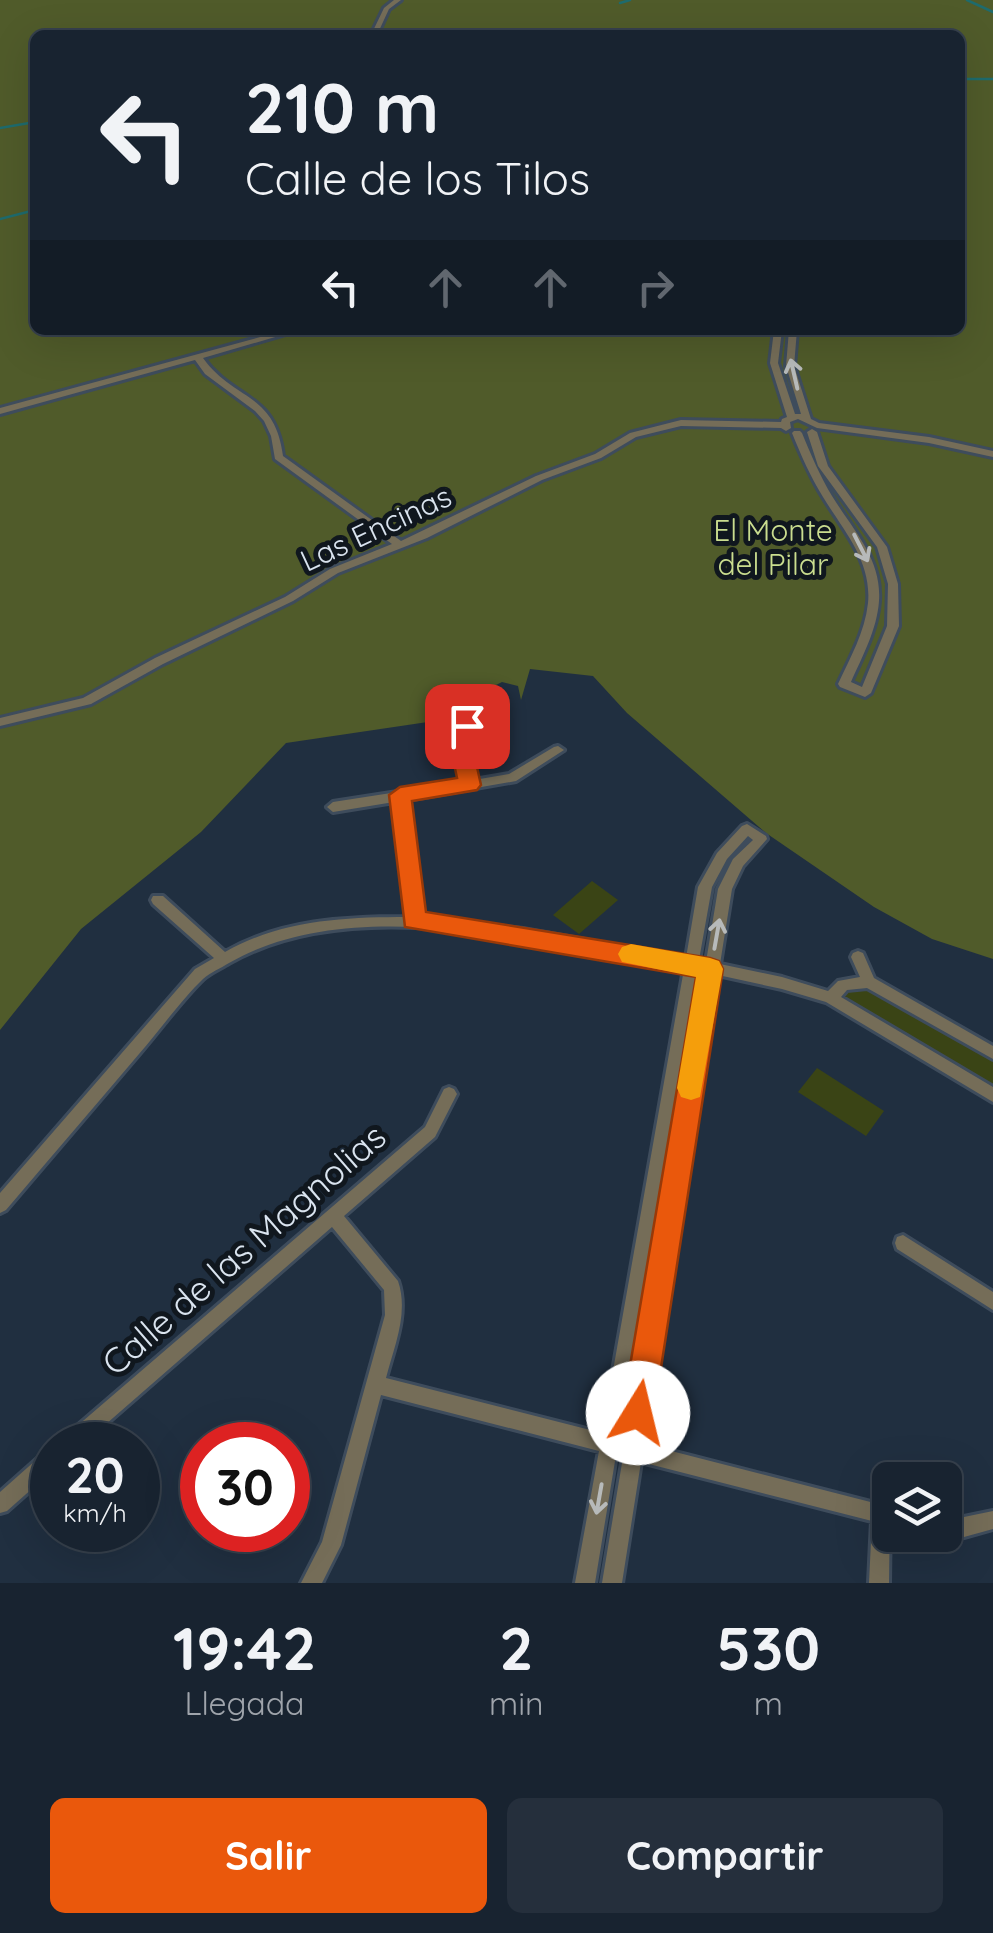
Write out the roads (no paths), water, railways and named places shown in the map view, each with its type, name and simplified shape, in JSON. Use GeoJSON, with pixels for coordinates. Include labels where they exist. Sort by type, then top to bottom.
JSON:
{"type":"FeatureCollection","features":[{"type":"Feature","properties":{"kind":"street"},"geometry":{"type":"LineString","coordinates":[[376,30],[387,8],[398,0]]}},
{"type":"Feature","properties":{"kind":"street"},"geometry":{"type":"LineString","coordinates":[[0,411],[279,335]]}},
{"type":"Feature","properties":{"kind":"street"},"geometry":{"type":"LineString","coordinates":[[777,335],[774,363],[788,421],[797,433],[808,467],[865,549],[874,582],[873,622],[867,642],[844,684],[865,693],[893,626],[893,584],[882,547],[824,466],[790,366],[793,335]]}},
{"type":"Feature","properties":{"kind":"street"},"geometry":{"type":"LineString","coordinates":[[199,358],[209,376],[242,394],[273,426],[278,457],[400,545]]}},
{"type":"Feature","properties":{"kind":"street","name":"Las Encinas"},"geometry":{"type":"LineString","coordinates":[[0,722],[87,702],[159,660],[289,599],[334,570],[400,545],[539,478],[598,456],[632,435],[681,423],[807,418]]}},
{"type":"Feature","properties":{"kind":"street"},"geometry":{"type":"LineString","coordinates":[[797,433],[814,429],[929,440],[993,454]]}},
{"type":"Feature","properties":{"kind":"street"},"geometry":{"type":"LineString","coordinates":[[467,726],[460,740],[469,785]]}},
{"type":"Feature","properties":{"kind":"street"},"geometry":{"type":"LineString","coordinates":[[333,807],[512,778],[558,750]]}},
{"type":"Feature","properties":{"kind":"street"},"geometry":{"type":"LineString","coordinates":[[400,795],[414,920]]}},
{"type":"Feature","properties":{"kind":"street"},"geometry":{"type":"LineString","coordinates":[[585,1583],[705,887],[722,856],[746,830],[761,839],[738,863],[725,889],[612,1583]]}},
{"type":"Feature","properties":{"kind":"street"},"geometry":{"type":"LineString","coordinates":[[158,900],[222,957]]}},
{"type":"Feature","properties":{"kind":"street"},"geometry":{"type":"LineString","coordinates":[[0,1204],[165,1009],[222,957],[274,937],[326,926],[414,920],[692,965],[831,998],[993,1095]]}},
{"type":"Feature","properties":{"kind":"street"},"geometry":{"type":"LineString","coordinates":[[858,957],[869,982]]}},
{"type":"Feature","properties":{"kind":"street"},"geometry":{"type":"LineString","coordinates":[[831,998],[843,985],[869,982],[993,1053]]}},
{"type":"Feature","properties":{"kind":"street","name":"Calle de las Magnolias"},"geometry":{"type":"LineString","coordinates":[[95,1422],[430,1132],[449,1094]]}},
{"type":"Feature","properties":{"kind":"street"},"geometry":{"type":"LineString","coordinates":[[311,1583],[331,1545],[394,1315],[392,1287],[334,1216]]}},
{"type":"Feature","properties":{"kind":"street"},"geometry":{"type":"LineString","coordinates":[[903,1244],[993,1302]]}},
{"type":"Feature","properties":{"kind":"street"},"geometry":{"type":"LineString","coordinates":[[377,1385],[872,1512]]}},
{"type":"Feature","properties":{"kind":"street"},"geometry":{"type":"LineString","coordinates":[[0,1504],[30,1477]]}},
{"type":"Feature","properties":{"kind":"street"},"geometry":{"type":"LineString","coordinates":[[962,1528],[993,1520]]}},
{"type":"Feature","properties":{"kind":"street"},"geometry":{"type":"LineString","coordinates":[[880,1583],[883,1552]]}},
{"type":"Feature","properties":{"kind":"waterway"},"geometry":{"type":"LineString","coordinates":[[620,3],[630,0]]}},
{"type":"Feature","properties":{"kind":"waterway"},"geometry":{"type":"LineString","coordinates":[[967,0],[993,12]]}},
{"type":"Feature","properties":{"kind":"waterway"},"geometry":{"type":"LineString","coordinates":[[965,79],[993,79]]}},
{"type":"Feature","properties":{"kind":"waterway"},"geometry":{"type":"LineString","coordinates":[[0,128],[30,123]]}},
{"type":"Feature","properties":{"kind":"waterway"},"geometry":{"type":"LineString","coordinates":[[0,219],[30,211]]}},
{"type":"Feature","properties":{"kind":"park label","name":"El Monte del Pilar"},"geometry":{"type":"Point","coordinates":[773,548]}}]}
